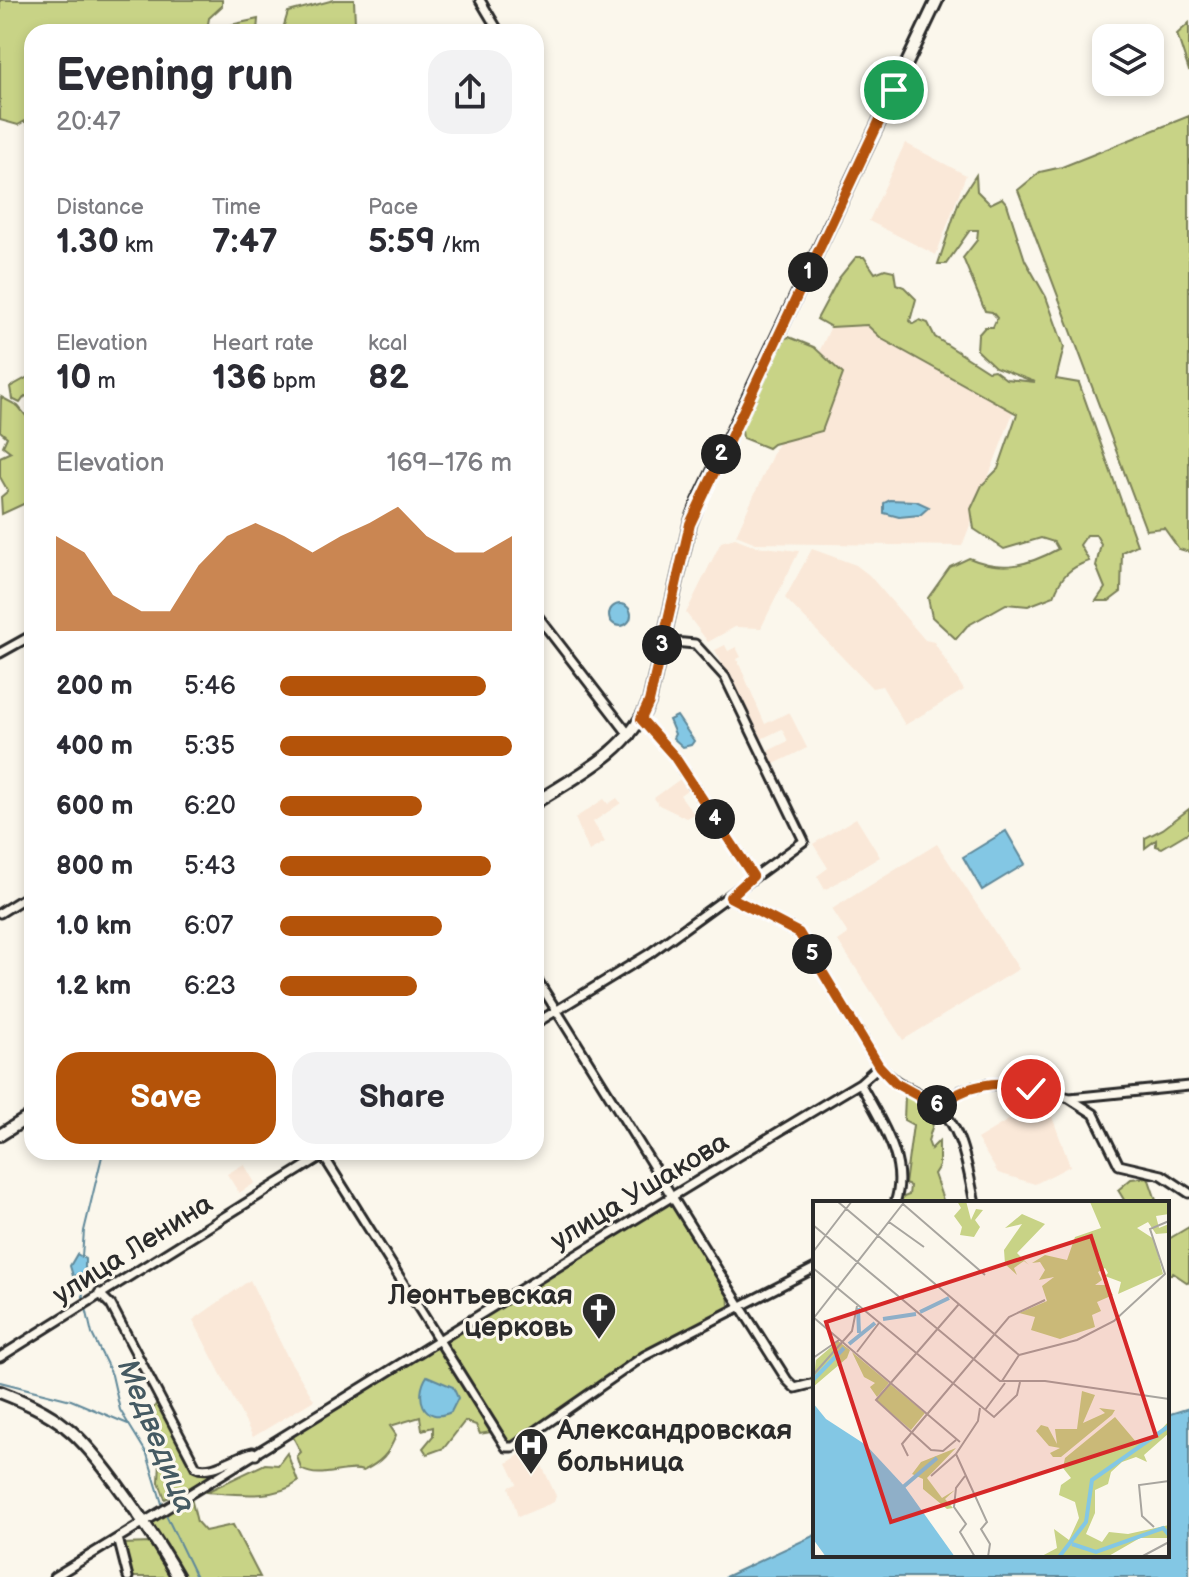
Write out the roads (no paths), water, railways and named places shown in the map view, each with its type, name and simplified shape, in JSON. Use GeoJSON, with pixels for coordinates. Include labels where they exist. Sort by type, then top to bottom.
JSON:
{"type":"FeatureCollection","features":[{"type":"Feature","properties":{"kind":"main road"},"geometry":{"type":"LineString","coordinates":[[544,797],[612,753],[630,736],[641,719],[663,641],[680,561],[699,501],[937,0]]}},
{"type":"Feature","properties":{"kind":"main road"},"geometry":{"type":"LineString","coordinates":[[0,1135],[24,1120]]}},
{"type":"Feature","properties":{"kind":"main road"},"geometry":{"type":"LineString","coordinates":[[0,1392],[47,1414],[73,1433],[145,1520],[178,1577]]}},
{"type":"Feature","properties":{"kind":"street"},"geometry":{"type":"LineString","coordinates":[[480,0],[494,24]]}},
{"type":"Feature","properties":{"kind":"street"},"geometry":{"type":"LineString","coordinates":[[544,624],[630,736]]}},
{"type":"Feature","properties":{"kind":"street"},"geometry":{"type":"LineString","coordinates":[[0,653],[24,640]]}},
{"type":"Feature","properties":{"kind":"street"},"geometry":{"type":"LineString","coordinates":[[544,1018],[649,954],[804,841],[718,667],[695,644],[663,641]]}},
{"type":"Feature","properties":{"kind":"street"},"geometry":{"type":"LineString","coordinates":[[641,719],[674,756],[753,876]]}},
{"type":"Feature","properties":{"kind":"street"},"geometry":{"type":"LineString","coordinates":[[730,897],[799,933],[879,1066],[895,1083],[939,1107],[959,1143],[974,1201]]}},
{"type":"Feature","properties":{"kind":"street"},"geometry":{"type":"LineString","coordinates":[[0,913],[24,898]]}},
{"type":"Feature","properties":{"kind":"street"},"geometry":{"type":"LineString","coordinates":[[544,989],[670,1196],[795,1388],[813,1384]]}},
{"type":"Feature","properties":{"kind":"street","name":"улица Ушакова"},"geometry":{"type":"LineString","coordinates":[[54,1577],[256,1455],[670,1196],[860,1083],[879,1066]]}},
{"type":"Feature","properties":{"kind":"street"},"geometry":{"type":"LineString","coordinates":[[860,1083],[898,1164],[900,1182],[895,1201]]}},
{"type":"Feature","properties":{"kind":"street"},"geometry":{"type":"LineString","coordinates":[[939,1107],[961,1091],[1005,1084],[1067,1097],[1148,1093],[1189,1086]]}},
{"type":"Feature","properties":{"kind":"street"},"geometry":{"type":"LineString","coordinates":[[1067,1097],[1094,1114],[1119,1165],[1162,1175],[1189,1193]]}},
{"type":"Feature","properties":{"kind":"street","name":"улица Ленина"},"geometry":{"type":"LineString","coordinates":[[0,1357],[313,1160]]}},
{"type":"Feature","properties":{"kind":"street"},"geometry":{"type":"LineString","coordinates":[[328,1160],[436,1341],[502,1444],[513,1447],[575,1407],[644,1356],[813,1269]]}},
{"type":"Feature","properties":{"kind":"street"},"geometry":{"type":"LineString","coordinates":[[99,1293],[111,1305],[196,1467],[207,1469],[239,1455],[253,1452],[256,1455]]}},
{"type":"Feature","properties":{"kind":"street"},"geometry":{"type":"LineString","coordinates":[[118,1538],[128,1577]]}},
{"type":"Feature","properties":{"kind":"water"},"geometry":{"type":"Polygon","coordinates":[[[890,500],[916,501],[929,507],[920,515],[899,517],[884,513],[884,503],[890,500]]]}},
{"type":"Feature","properties":{"kind":"water"},"geometry":{"type":"Polygon","coordinates":[[[620,604],[628,607],[631,615],[628,623],[620,626],[612,623],[609,615],[612,607],[620,604]]]}},
{"type":"Feature","properties":{"kind":"water"},"geometry":{"type":"Polygon","coordinates":[[[677,716],[694,741],[691,745],[683,747],[673,738],[675,734],[669,720],[677,716]]]}},
{"type":"Feature","properties":{"kind":"water"},"geometry":{"type":"Polygon","coordinates":[[[1006,831],[1025,864],[982,890],[963,857],[1006,831]]]}},
{"type":"Feature","properties":{"kind":"water"},"geometry":{"type":"Polygon","coordinates":[[[77,1254],[85,1259],[85,1274],[73,1276],[70,1266],[77,1254]]]}},
{"type":"Feature","properties":{"kind":"water"},"geometry":{"type":"Polygon","coordinates":[[[427,1376],[453,1387],[458,1398],[451,1412],[434,1415],[424,1406],[421,1392],[427,1376]]]}},
{"type":"Feature","properties":{"kind":"water"},"geometry":{"type":"Polygon","coordinates":[[[1189,1408],[1189,1577],[725,1577],[813,1536],[813,1557],[1169,1557],[1169,1414],[1189,1408]]]}},
{"type":"Feature","properties":{"kind":"waterway","name":"Медведица"},"geometry":{"type":"LineString","coordinates":[[82,1256],[84,1231],[101,1160]]}},
{"type":"Feature","properties":{"kind":"waterway","name":"Медведица"},"geometry":{"type":"LineString","coordinates":[[81,1275],[83,1297]]}},
{"type":"Feature","properties":{"kind":"waterway","name":"Медведица"},"geometry":{"type":"LineString","coordinates":[[86,1308],[92,1334],[112,1375],[120,1410],[147,1454],[163,1507]]}},
{"type":"Feature","properties":{"kind":"waterway"},"geometry":{"type":"LineString","coordinates":[[0,1382],[71,1400],[128,1424]]}},
{"type":"Feature","properties":{"kind":"waterway","name":"Медведица"},"geometry":{"type":"LineString","coordinates":[[165,1513],[196,1577]]}},
{"type":"Feature","properties":{"kind":"place","name":"Леонтьевская церковь"},"geometry":{"type":"Point","coordinates":[599,1341]}},
{"type":"Feature","properties":{"kind":"place","name":"Александровская больница"},"geometry":{"type":"Point","coordinates":[531,1476]}}]}
